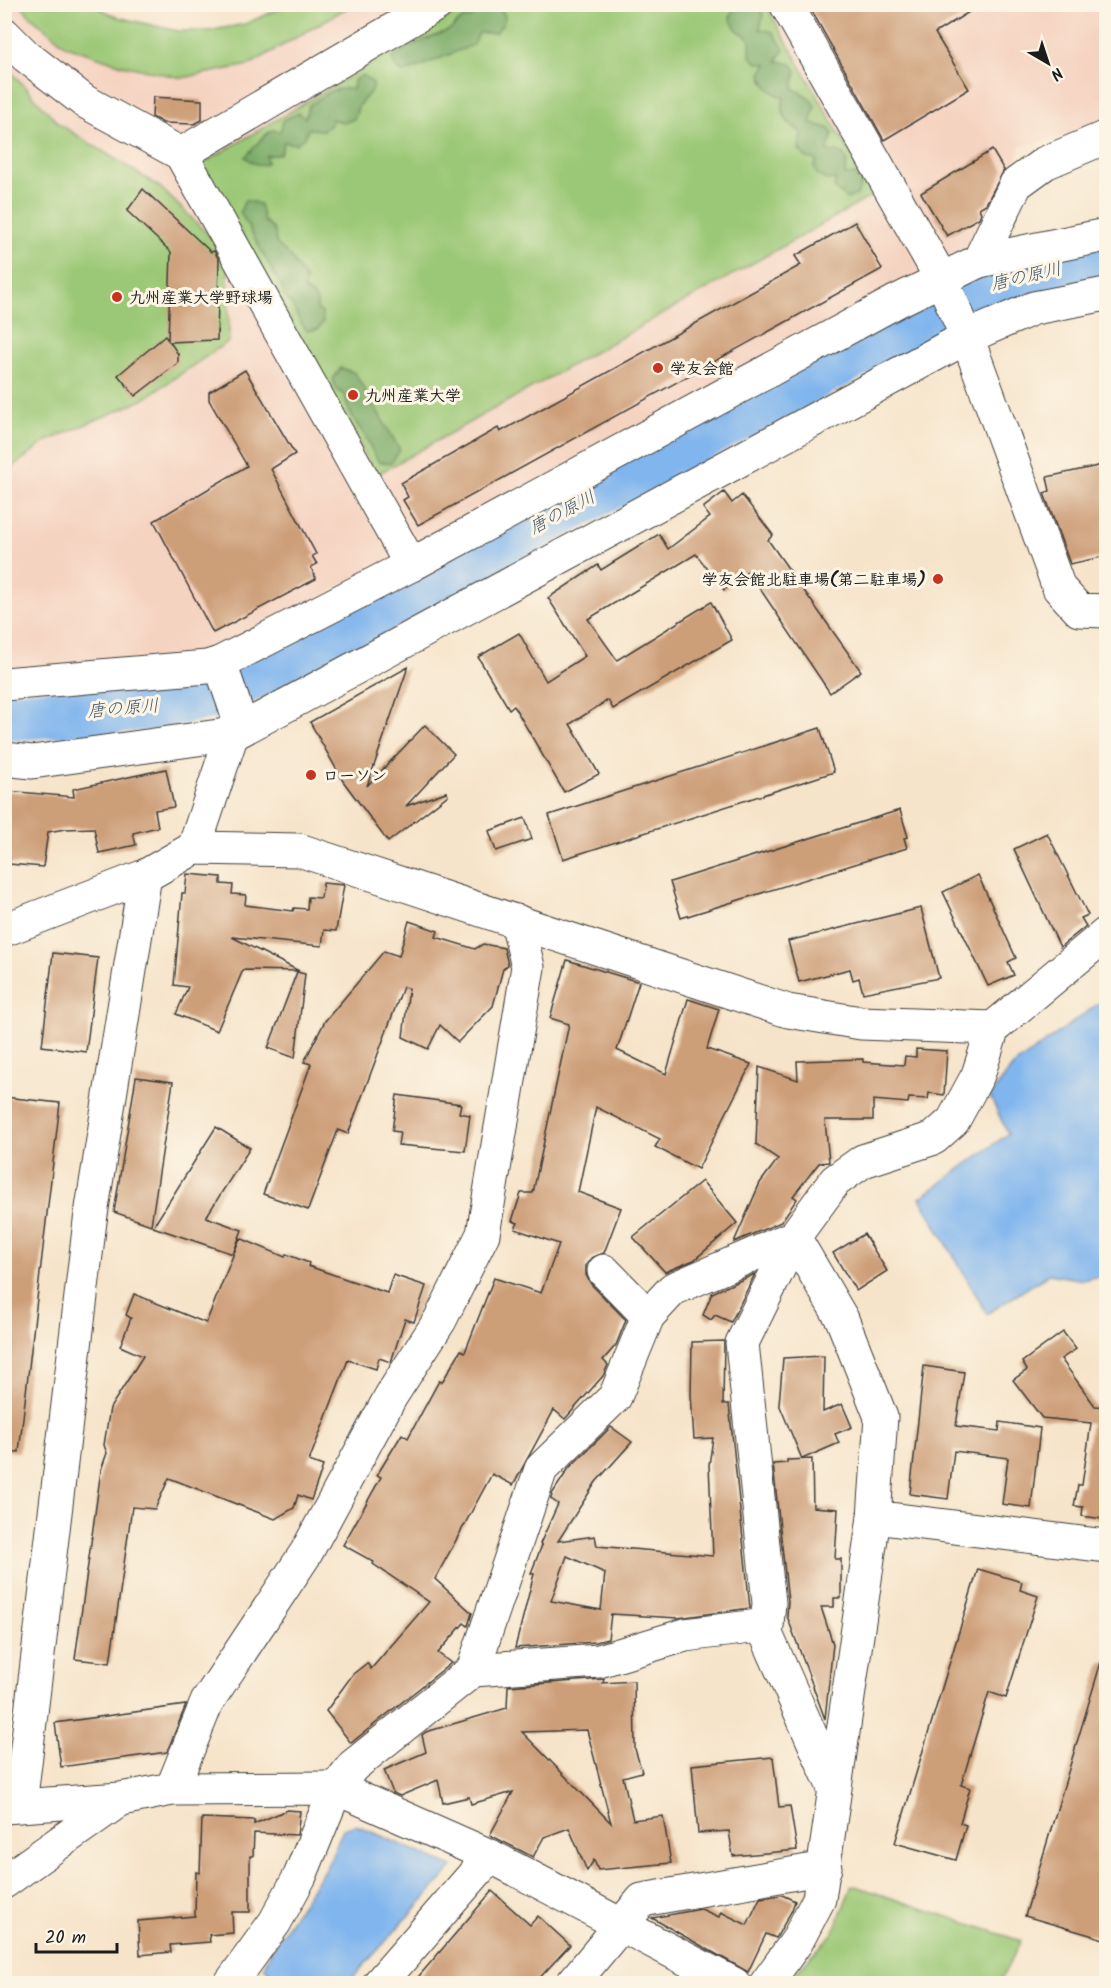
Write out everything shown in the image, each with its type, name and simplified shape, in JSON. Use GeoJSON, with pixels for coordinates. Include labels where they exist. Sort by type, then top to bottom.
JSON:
{"type":"FeatureCollection","features":[{"type":"Feature","properties":{"kind":"street"},"geometry":{"type":"LineString","coordinates":[[181,154],[437,4]]}},
{"type":"Feature","properties":{"kind":"street"},"geometry":{"type":"LineString","coordinates":[[786,4],[941,278],[967,337],[1059,588],[1079,610],[1107,612]]}},
{"type":"Feature","properties":{"kind":"street"},"geometry":{"type":"LineString","coordinates":[[4,34],[26,56],[84,101],[181,154],[411,565]]}},
{"type":"Feature","properties":{"kind":"street"},"geometry":{"type":"LineString","coordinates":[[979,261],[1016,184],[1045,163],[1107,137]]}},
{"type":"Feature","properties":{"kind":"street"},"geometry":{"type":"LineString","coordinates":[[4,684],[207,667],[222,668],[941,278],[979,261],[1107,235]]}},
{"type":"Feature","properties":{"kind":"street"},"geometry":{"type":"LineString","coordinates":[[4,759],[32,762],[235,725],[967,337],[1034,308],[1107,294]]}},
{"type":"Feature","properties":{"kind":"street"},"geometry":{"type":"LineString","coordinates":[[194,848],[235,725],[222,668]]}},
{"type":"Feature","properties":{"kind":"street"},"geometry":{"type":"LineString","coordinates":[[4,930],[145,876],[194,848],[299,850],[788,1011],[861,1023],[993,1028]]}},
{"type":"Feature","properties":{"kind":"street"},"geometry":{"type":"LineString","coordinates":[[145,876],[90,1221],[12,1806],[121,1799],[172,1789],[336,1788],[490,1856],[734,1983]]}},
{"type":"Feature","properties":{"kind":"street"},"geometry":{"type":"LineString","coordinates":[[172,1789],[207,1702],[306,1553],[391,1396],[440,1320],[483,1234],[528,966],[517,921]]}},
{"type":"Feature","properties":{"kind":"street"},"geometry":{"type":"LineString","coordinates":[[834,1788],[766,1634],[769,1603],[742,1343],[794,1237],[835,1181],[863,1161],[934,1138],[953,1121],[978,1075],[993,1028],[1107,934]]}},
{"type":"Feature","properties":{"kind":"street"},"geometry":{"type":"LineString","coordinates":[[230,1983],[274,1922],[290,1894],[336,1788],[353,1766],[473,1670],[542,1469],[615,1396],[648,1316],[673,1289],[794,1237]]}},
{"type":"Feature","properties":{"kind":"street"},"geometry":{"type":"LineString","coordinates":[[765,1983],[797,1941],[819,1899],[874,1516],[881,1417],[842,1319],[794,1237]]}},
{"type":"Feature","properties":{"kind":"street"},"geometry":{"type":"LineString","coordinates":[[604,1271],[648,1316]]}},
{"type":"Feature","properties":{"kind":"street"},"geometry":{"type":"LineString","coordinates":[[874,1516],[1107,1546]]}},
{"type":"Feature","properties":{"kind":"street"},"geometry":{"type":"LineString","coordinates":[[473,1670],[598,1662],[685,1635],[767,1625]]}},
{"type":"Feature","properties":{"kind":"street"},"geometry":{"type":"LineString","coordinates":[[4,1882],[121,1799]]}},
{"type":"Feature","properties":{"kind":"street"},"geometry":{"type":"LineString","coordinates":[[380,1983],[490,1856]]}},
{"type":"Feature","properties":{"kind":"street"},"geometry":{"type":"LineString","coordinates":[[572,1983],[642,1900],[825,1868]]}},
{"type":"Feature","properties":{"kind":"shaded area","name":"九州産業大学"},"geometry":{"type":"Polygon","coordinates":[[[5,5],[21,5],[28,14],[249,65],[352,5],[1106,5],[1106,124],[1081,134],[1020,146],[1014,170],[968,254],[209,656],[5,668],[5,5]]]}},
{"type":"Feature","properties":{"kind":"green space"},"geometry":{"type":"Polygon","coordinates":[[[752,4],[758,6],[763,14],[760,29],[773,32],[784,49],[777,61],[792,64],[796,71],[793,88],[810,98],[815,106],[810,123],[828,128],[833,134],[827,151],[842,153],[847,162],[845,175],[855,174],[862,183],[857,195],[847,199],[834,188],[836,179],[826,180],[817,175],[814,166],[817,160],[807,158],[799,150],[801,132],[783,114],[784,98],[770,89],[761,74],[767,64],[757,63],[750,55],[750,39],[736,29],[730,18],[734,7],[724,5],[752,4]]]}},
{"type":"Feature","properties":{"kind":"green space"},"geometry":{"type":"Polygon","coordinates":[[[765,4],[874,195],[376,475],[202,164],[469,5],[765,4]]]}},
{"type":"Feature","properties":{"kind":"green space"},"geometry":{"type":"Polygon","coordinates":[[[21,5],[93,5],[117,17],[178,31],[208,31],[245,24],[288,5],[352,5],[249,65],[182,78],[122,65],[66,46],[28,14],[21,5]]]}},
{"type":"Feature","properties":{"kind":"green space"},"geometry":{"type":"Polygon","coordinates":[[[482,5],[497,5],[505,16],[502,26],[495,33],[479,33],[473,45],[404,73],[396,67],[392,59],[396,55],[410,46],[451,29],[464,18],[469,19],[482,5]]]}},
{"type":"Feature","properties":{"kind":"green space","name":"九州産業大学野球場"},"geometry":{"type":"Polygon","coordinates":[[[5,65],[59,124],[160,187],[228,254],[229,341],[142,400],[45,442],[5,473],[5,65]]]}},
{"type":"Feature","properties":{"kind":"green space"},"geometry":{"type":"Polygon","coordinates":[[[363,75],[373,83],[373,89],[359,105],[354,119],[343,123],[332,119],[331,125],[323,130],[308,129],[305,137],[296,144],[284,142],[280,154],[266,156],[267,163],[255,164],[245,157],[261,139],[273,130],[280,132],[283,120],[298,113],[305,118],[309,105],[335,90],[353,90],[354,80],[363,75]]]}},
{"type":"Feature","properties":{"kind":"green space"},"geometry":{"type":"Polygon","coordinates":[[[245,200],[260,204],[264,221],[274,230],[276,243],[289,255],[306,280],[304,290],[315,297],[317,309],[322,313],[323,322],[318,329],[307,331],[291,303],[284,296],[282,288],[240,212],[245,200]]]}},
{"type":"Feature","properties":{"kind":"green space"},"geometry":{"type":"Polygon","coordinates":[[[341,368],[355,373],[400,450],[391,463],[379,462],[350,412],[345,396],[336,389],[333,379],[341,368]]]}},
{"type":"Feature","properties":{"kind":"green space"},"geometry":{"type":"Polygon","coordinates":[[[852,1885],[1021,1941],[999,1983],[785,1984],[833,1933],[852,1885]]]}},
{"type":"Feature","properties":{"kind":"water"},"geometry":{"type":"Polygon","coordinates":[[[1106,998],[1106,1275],[1083,1280],[1049,1274],[987,1314],[920,1198],[1008,1134],[990,1096],[1013,1066],[1106,998]]]}},
{"type":"Feature","properties":{"kind":"water"},"geometry":{"type":"Polygon","coordinates":[[[356,1825],[453,1867],[348,1983],[286,1983],[264,1967],[272,1949],[328,1864],[343,1829],[356,1825]]]}},
{"type":"Feature","properties":{"kind":"building"},"geometry":{"type":"Polygon","coordinates":[[[808,4],[982,4],[935,33],[969,89],[884,140],[808,4]]]}},
{"type":"Feature","properties":{"kind":"building"},"geometry":{"type":"Polygon","coordinates":[[[153,97],[202,100],[202,120],[194,124],[163,123],[152,117],[153,97]]]}},
{"type":"Feature","properties":{"kind":"building"},"geometry":{"type":"Polygon","coordinates":[[[992,150],[1004,170],[986,204],[979,208],[981,213],[979,218],[947,236],[921,193],[992,150]]]}},
{"type":"Feature","properties":{"kind":"building"},"geometry":{"type":"Polygon","coordinates":[[[143,189],[211,252],[214,251],[219,260],[217,340],[170,342],[178,354],[178,363],[135,396],[118,375],[165,336],[168,340],[171,252],[127,211],[143,189]]]}},
{"type":"Feature","properties":{"kind":"building"},"geometry":{"type":"Polygon","coordinates":[[[855,222],[882,269],[418,525],[403,500],[408,497],[401,483],[498,428],[500,432],[801,265],[795,256],[855,222]]]}},
{"type":"Feature","properties":{"kind":"building"},"geometry":{"type":"Polygon","coordinates":[[[245,370],[295,454],[271,469],[316,554],[312,556],[317,564],[311,567],[316,579],[213,633],[154,521],[247,466],[209,400],[209,392],[245,370]]]}},
{"type":"Feature","properties":{"kind":"building"},"geometry":{"type":"Polygon","coordinates":[[[1107,464],[1107,556],[1070,564],[1044,493],[1050,491],[1047,477],[1107,464]]]}},
{"type":"Feature","properties":{"kind":"building"},"geometry":{"type":"Polygon","coordinates":[[[724,492],[732,503],[742,495],[773,535],[768,540],[861,671],[830,693],[748,571],[724,590],[696,554],[588,619],[617,660],[711,602],[732,640],[613,709],[608,700],[570,724],[599,774],[564,792],[514,706],[509,709],[478,657],[519,633],[546,681],[585,656],[548,598],[598,565],[601,570],[659,534],[668,549],[710,517],[703,508],[724,492]]]}},
{"type":"Feature","properties":{"kind":"building"},"geometry":{"type":"Polygon","coordinates":[[[408,667],[367,786],[425,725],[454,754],[406,806],[446,792],[448,795],[388,842],[343,781],[310,722],[408,667]]]}},
{"type":"Feature","properties":{"kind":"building"},"geometry":{"type":"Polygon","coordinates":[[[820,728],[834,772],[563,859],[549,815],[820,728]]]}},
{"type":"Feature","properties":{"kind":"building"},"geometry":{"type":"Polygon","coordinates":[[[166,769],[174,807],[155,810],[158,827],[133,833],[136,845],[99,853],[94,828],[65,829],[48,832],[43,867],[9,864],[10,857],[4,856],[8,791],[74,797],[73,789],[166,769]]]}},
{"type":"Feature","properties":{"kind":"building"},"geometry":{"type":"Polygon","coordinates":[[[900,810],[908,837],[904,838],[907,848],[681,918],[670,882],[900,810]]]}},
{"type":"Feature","properties":{"kind":"building"},"geometry":{"type":"Polygon","coordinates":[[[525,818],[532,839],[496,851],[489,831],[525,818]]]}},
{"type":"Feature","properties":{"kind":"building"},"geometry":{"type":"Polygon","coordinates":[[[1047,833],[1088,915],[1081,918],[1086,926],[1060,947],[1014,849],[1047,833]]]}},
{"type":"Feature","properties":{"kind":"building"},"geometry":{"type":"Polygon","coordinates":[[[187,874],[221,877],[221,884],[233,885],[232,894],[246,895],[245,905],[293,911],[294,908],[307,909],[308,897],[321,898],[323,883],[344,885],[336,931],[324,930],[322,946],[232,937],[299,971],[243,970],[217,1031],[176,1014],[188,987],[174,985],[182,893],[185,893],[187,874]]]}},
{"type":"Feature","properties":{"kind":"building"},"geometry":{"type":"Polygon","coordinates":[[[978,875],[1016,958],[1008,962],[1014,975],[988,986],[943,892],[978,875]]]}},
{"type":"Feature","properties":{"kind":"building"},"geometry":{"type":"Polygon","coordinates":[[[921,908],[939,978],[863,993],[859,978],[853,980],[850,969],[799,982],[788,941],[921,908]]]}},
{"type":"Feature","properties":{"kind":"building"},"geometry":{"type":"Polygon","coordinates":[[[409,921],[438,931],[436,937],[475,949],[483,944],[504,948],[508,965],[503,969],[493,1006],[458,1042],[440,1025],[428,1049],[403,1037],[409,988],[403,987],[348,1134],[338,1130],[308,1210],[263,1194],[311,1064],[304,1062],[325,1021],[384,951],[399,956],[409,921]]]}},
{"type":"Feature","properties":{"kind":"building"},"geometry":{"type":"Polygon","coordinates":[[[53,953],[98,958],[86,1052],[42,1046],[53,953]]]}},
{"type":"Feature","properties":{"kind":"building"},"geometry":{"type":"Polygon","coordinates":[[[567,960],[639,982],[617,1050],[666,1074],[688,999],[719,1009],[707,1049],[751,1064],[698,1169],[655,1147],[660,1139],[596,1107],[578,1192],[621,1208],[604,1253],[591,1258],[586,1265],[586,1275],[591,1284],[626,1320],[616,1345],[603,1360],[608,1365],[603,1376],[565,1419],[554,1410],[513,1485],[492,1474],[435,1579],[472,1613],[468,1626],[464,1623],[438,1653],[451,1663],[351,1743],[326,1711],[353,1674],[367,1663],[371,1669],[429,1602],[373,1564],[374,1562],[343,1545],[381,1477],[377,1475],[402,1434],[408,1438],[439,1381],[442,1382],[461,1350],[465,1352],[494,1278],[541,1293],[559,1244],[515,1229],[518,1223],[512,1221],[521,1193],[533,1193],[569,1024],[550,1018],[567,960]]]}},
{"type":"Feature","properties":{"kind":"building"},"geometry":{"type":"Polygon","coordinates":[[[297,972],[305,974],[295,1058],[268,1048],[297,972]]]}},
{"type":"Feature","properties":{"kind":"building"},"geometry":{"type":"Polygon","coordinates":[[[916,1049],[947,1051],[944,1095],[929,1093],[928,1099],[909,1098],[908,1103],[873,1100],[873,1120],[825,1120],[829,1162],[819,1163],[793,1196],[797,1199],[781,1222],[734,1242],[760,1183],[778,1159],[756,1144],[759,1067],[798,1080],[797,1061],[863,1059],[863,1062],[904,1065],[905,1056],[916,1057],[916,1049]]]}},
{"type":"Feature","properties":{"kind":"building"},"geometry":{"type":"Polygon","coordinates":[[[136,1077],[173,1082],[151,1225],[114,1212],[136,1077]]]}},
{"type":"Feature","properties":{"kind":"building"},"geometry":{"type":"Polygon","coordinates":[[[397,1095],[461,1104],[459,1113],[470,1115],[465,1151],[398,1145],[400,1132],[392,1131],[397,1095]]]}},
{"type":"Feature","properties":{"kind":"building"},"geometry":{"type":"Polygon","coordinates":[[[4,1097],[60,1103],[19,1452],[4,1451],[4,1097]]]}},
{"type":"Feature","properties":{"kind":"building"},"geometry":{"type":"Polygon","coordinates":[[[216,1127],[250,1148],[206,1217],[242,1230],[233,1254],[153,1227],[216,1127]]]}},
{"type":"Feature","properties":{"kind":"building"},"geometry":{"type":"Polygon","coordinates":[[[702,1181],[737,1223],[694,1260],[665,1272],[633,1237],[702,1181]]]}},
{"type":"Feature","properties":{"kind":"building"},"geometry":{"type":"Polygon","coordinates":[[[864,1234],[887,1271],[856,1291],[833,1253],[864,1234]]]}},
{"type":"Feature","properties":{"kind":"building"},"geometry":{"type":"Polygon","coordinates":[[[240,1238],[285,1257],[286,1254],[309,1263],[308,1266],[387,1293],[393,1275],[426,1286],[414,1322],[405,1319],[391,1362],[379,1358],[376,1369],[348,1360],[309,1461],[323,1466],[311,1500],[298,1495],[294,1508],[275,1519],[169,1478],[155,1509],[132,1507],[110,1663],[75,1659],[101,1470],[107,1453],[104,1445],[110,1408],[143,1356],[120,1346],[131,1318],[126,1315],[134,1294],[206,1323],[240,1238]]]}},
{"type":"Feature","properties":{"kind":"building"},"geometry":{"type":"Polygon","coordinates":[[[755,1274],[731,1322],[715,1315],[711,1320],[703,1315],[712,1293],[755,1274]]]}},
{"type":"Feature","properties":{"kind":"building"},"geometry":{"type":"Polygon","coordinates":[[[1063,1332],[1076,1349],[1061,1359],[1095,1406],[1107,1407],[1107,1495],[1103,1519],[1082,1516],[1083,1507],[1074,1506],[1078,1485],[1082,1485],[1091,1423],[1042,1418],[1013,1380],[1027,1370],[1022,1362],[1063,1332]]]}},
{"type":"Feature","properties":{"kind":"building"},"geometry":{"type":"Polygon","coordinates":[[[724,1341],[723,1404],[729,1404],[750,1608],[678,1618],[611,1614],[608,1639],[596,1642],[515,1648],[534,1574],[531,1573],[542,1545],[540,1544],[558,1504],[551,1499],[552,1494],[569,1468],[611,1427],[632,1442],[596,1482],[558,1541],[595,1536],[597,1546],[713,1556],[709,1465],[713,1438],[694,1439],[691,1395],[692,1342],[724,1341]],[[567,1556],[551,1601],[601,1610],[605,1573],[567,1556]]]}},
{"type":"Feature","properties":{"kind":"building"},"geometry":{"type":"Polygon","coordinates":[[[824,1356],[823,1412],[842,1404],[852,1427],[835,1434],[839,1443],[802,1459],[779,1404],[783,1358],[824,1356]]]}},
{"type":"Feature","properties":{"kind":"building"},"geometry":{"type":"Polygon","coordinates":[[[924,1366],[964,1372],[956,1426],[999,1431],[1000,1422],[1040,1428],[1031,1508],[1002,1504],[1008,1458],[954,1451],[948,1499],[910,1494],[924,1366]]]}},
{"type":"Feature","properties":{"kind":"building"},"geometry":{"type":"Polygon","coordinates":[[[812,1459],[813,1507],[838,1509],[835,1559],[841,1559],[841,1598],[834,1598],[834,1607],[821,1607],[833,1644],[825,1719],[787,1616],[788,1601],[773,1464],[787,1463],[787,1460],[812,1459]]]}},
{"type":"Feature","properties":{"kind":"building"},"geometry":{"type":"Polygon","coordinates":[[[978,1569],[1022,1582],[1020,1590],[1038,1596],[1006,1698],[989,1692],[961,1785],[970,1788],[960,1823],[966,1825],[956,1860],[895,1843],[978,1569]]]}},
{"type":"Feature","properties":{"kind":"building"},"geometry":{"type":"Polygon","coordinates":[[[1101,1662],[1107,1662],[1107,1940],[1025,1916],[1101,1662]]]}},
{"type":"Feature","properties":{"kind":"building"},"geometry":{"type":"Polygon","coordinates":[[[604,1679],[603,1683],[634,1681],[635,1749],[642,1772],[623,1777],[633,1820],[663,1816],[671,1863],[598,1870],[594,1860],[587,1871],[569,1828],[544,1837],[533,1857],[490,1835],[513,1792],[471,1804],[469,1797],[443,1803],[438,1780],[400,1796],[393,1793],[384,1770],[426,1752],[422,1735],[426,1732],[507,1708],[508,1686],[604,1679]],[[587,1730],[522,1732],[611,1823],[587,1730]]]}},
{"type":"Feature","properties":{"kind":"building"},"geometry":{"type":"Polygon","coordinates":[[[186,1705],[167,1752],[61,1767],[55,1723],[186,1705]]]}},
{"type":"Feature","properties":{"kind":"building"},"geometry":{"type":"Polygon","coordinates":[[[773,1757],[779,1807],[790,1806],[797,1850],[733,1856],[729,1831],[698,1833],[692,1765],[773,1757]]]}},
{"type":"Feature","properties":{"kind":"building"},"geometry":{"type":"Polygon","coordinates":[[[287,1810],[300,1811],[297,1835],[254,1833],[253,1856],[250,1856],[250,1912],[232,1912],[233,1933],[209,1935],[210,1942],[170,1945],[171,1952],[140,1955],[138,1921],[195,1916],[196,1872],[200,1873],[202,1818],[254,1820],[254,1824],[287,1810]]]}},
{"type":"Feature","properties":{"kind":"building"},"geometry":{"type":"Polygon","coordinates":[[[492,1891],[530,1925],[538,1916],[570,1945],[535,1983],[413,1983],[492,1891]]]}},
{"type":"Feature","properties":{"kind":"building"},"geometry":{"type":"Polygon","coordinates":[[[782,1895],[795,1901],[792,1910],[776,1938],[766,1934],[748,1972],[652,1918],[701,1909],[719,1917],[721,1912],[747,1925],[760,1898],[782,1895]]]}},
{"type":"Feature","properties":{"kind":"waterway","name":"唐の原川"},"geometry":{"type":"LineString","coordinates":[[4,717],[157,706],[214,694],[266,671],[993,280],[1106,259]]}},
{"type":"Feature","properties":{"kind":"place","name":"九州産業大学野球場"},"geometry":{"type":"Point","coordinates":[117,297]}},
{"type":"Feature","properties":{"kind":"place","name":"学友会館"},"geometry":{"type":"Point","coordinates":[658,368]}},
{"type":"Feature","properties":{"kind":"place","name":"九州産業大学"},"geometry":{"type":"Point","coordinates":[353,395]}},
{"type":"Feature","properties":{"kind":"place","name":"学友会館北駐車場(第二駐車場)"},"geometry":{"type":"Point","coordinates":[938,579]}},
{"type":"Feature","properties":{"kind":"place","name":"ローソン"},"geometry":{"type":"Point","coordinates":[311,775]}}]}
